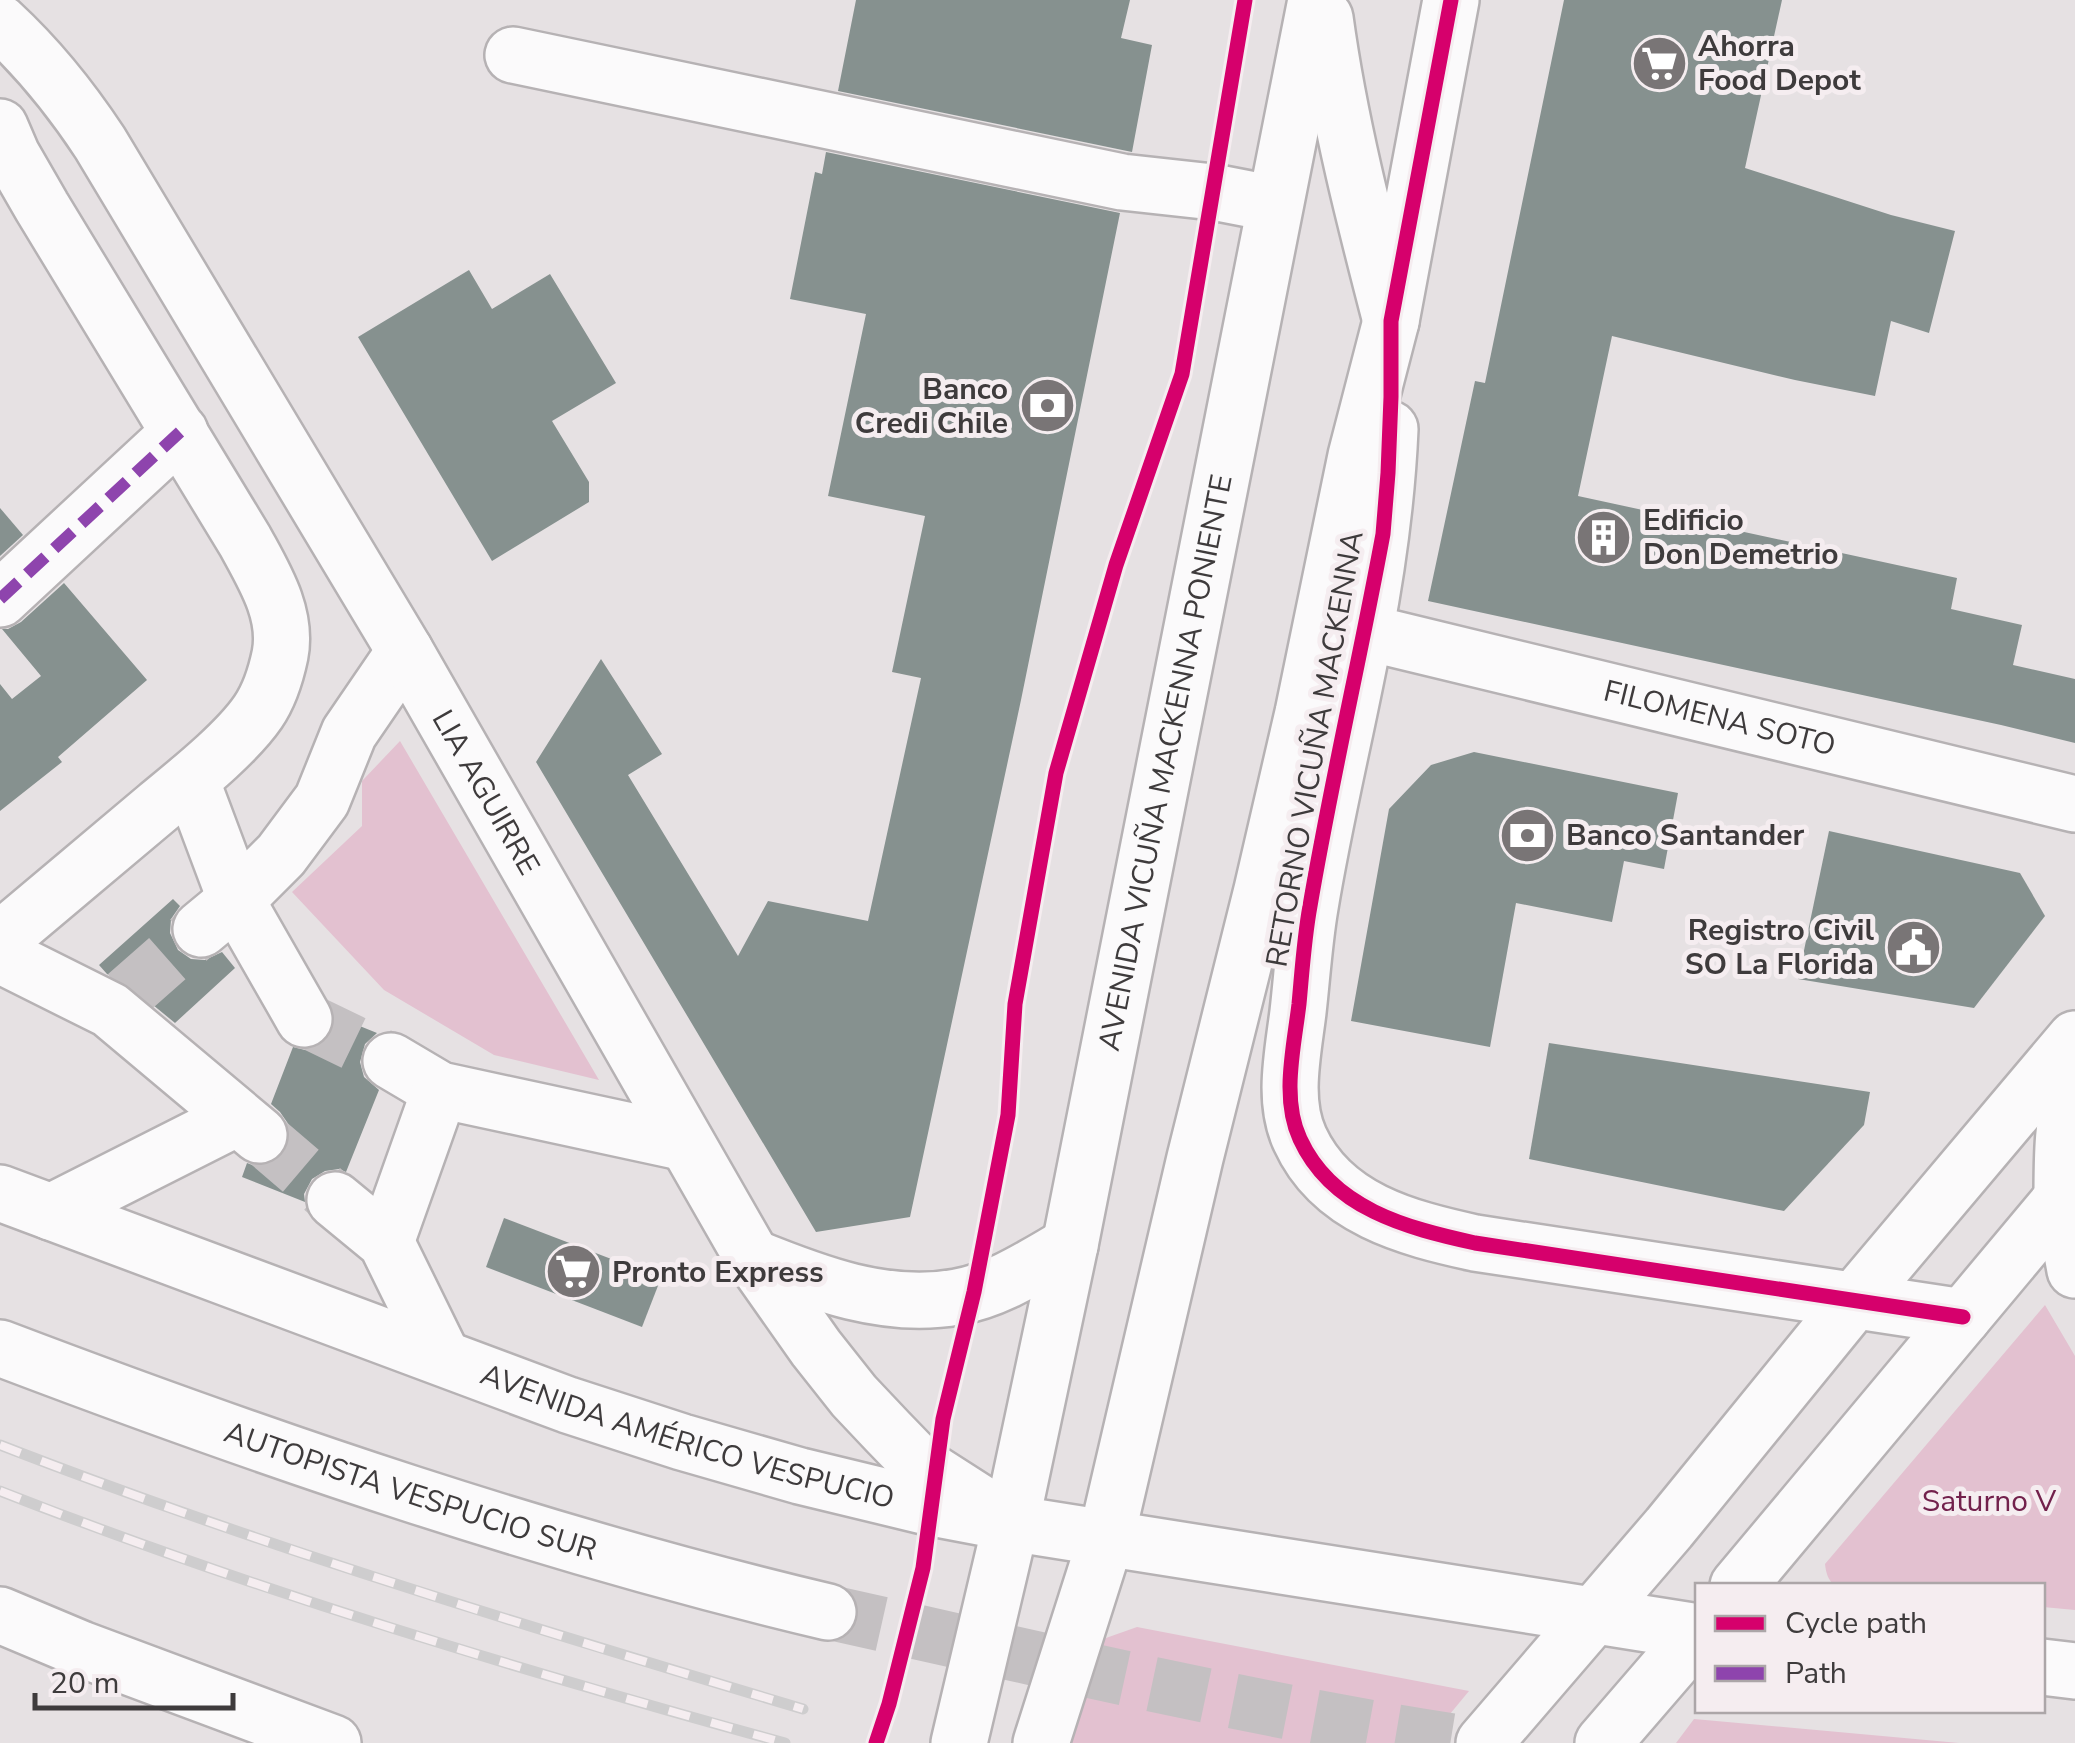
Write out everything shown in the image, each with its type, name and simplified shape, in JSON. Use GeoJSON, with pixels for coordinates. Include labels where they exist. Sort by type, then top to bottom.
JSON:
{"type":"FeatureCollection","features":[{"type":"Feature","properties":{"kind":"main road","name":"AVENIDA VICUÑA MACKENNA PONIENTE"},"geometry":{"type":"LineString","coordinates":[[959,1743],[1011,1524],[1070,1245],[1275,204],[1319,0]]}},
{"type":"Feature","properties":{"kind":"main road"},"geometry":{"type":"LineString","coordinates":[[1319,0],[1347,145],[1390,321]]}},
{"type":"Feature","properties":{"kind":"main road"},"geometry":{"type":"LineString","coordinates":[[1041,1743],[1106,1539],[1303,713],[1356,456],[1390,321],[1451,0]]}},
{"type":"Feature","properties":{"kind":"main road","name":"LIA AGUIRRE"},"geometry":{"type":"LineString","coordinates":[[0,23],[70,98],[100,144],[404,651],[752,1257],[781,1301],[854,1396],[920,1464],[1011,1524]]}},
{"type":"Feature","properties":{"kind":"main road"},"geometry":{"type":"LineString","coordinates":[[513,55],[1122,182],[1213,192],[1275,204]]}},
{"type":"Feature","properties":{"kind":"main road"},"geometry":{"type":"LineString","coordinates":[[0,127],[42,207],[246,540],[270,586],[280,618],[281,652],[272,684],[258,712],[236,736],[190,780],[0,940]]}},
{"type":"Feature","properties":{"kind":"main road","name":"RETORNO VICUÑA MACKENNA"},"geometry":{"type":"LineString","coordinates":[[1390,321],[1392,397],[1383,534],[1309,909],[1290,1102],[1299,1137],[1317,1168],[1343,1194],[1372,1212],[1439,1235],[1963,1318]]}},
{"type":"Feature","properties":{"kind":"main road"},"geometry":{"type":"LineString","coordinates":[[0,598],[180,432]]}},
{"type":"Feature","properties":{"kind":"main road","name":"FILOMENA SOTO"},"geometry":{"type":"LineString","coordinates":[[1365,632],[2075,804]]}},
{"type":"Feature","properties":{"kind":"main road"},"geometry":{"type":"LineString","coordinates":[[218,914],[281,855],[322,800],[349,733],[404,651]]}},
{"type":"Feature","properties":{"kind":"main road"},"geometry":{"type":"LineString","coordinates":[[190,780],[218,914],[304,1018]]}},
{"type":"Feature","properties":{"kind":"main road"},"geometry":{"type":"LineString","coordinates":[[0,955],[118,1002],[248,1127],[52,1212]]}},
{"type":"Feature","properties":{"kind":"main road"},"geometry":{"type":"LineString","coordinates":[[1484,1743],[1669,1528],[1854,1300],[2075,1038]]}},
{"type":"Feature","properties":{"kind":"main road"},"geometry":{"type":"LineString","coordinates":[[391,1061],[440,1090],[686,1143]]}},
{"type":"Feature","properties":{"kind":"main road"},"geometry":{"type":"LineString","coordinates":[[2075,1077],[2062,1147],[2075,1270]]}},
{"type":"Feature","properties":{"kind":"main road"},"geometry":{"type":"LineString","coordinates":[[386,1242],[440,1090]]}},
{"type":"Feature","properties":{"kind":"main road"},"geometry":{"type":"LineString","coordinates":[[1741,1583],[2069,1191]]}},
{"type":"Feature","properties":{"kind":"main road","name":"AVENIDA AMÉRICO VESPUCIO"},"geometry":{"type":"LineString","coordinates":[[0,1193],[568,1405],[832,1484],[1011,1524],[1695,1633]]}},
{"type":"Feature","properties":{"kind":"main road"},"geometry":{"type":"LineString","coordinates":[[335,1200],[386,1242],[442,1356]]}},
{"type":"Feature","properties":{"kind":"main road"},"geometry":{"type":"LineString","coordinates":[[752,1257],[828,1286],[879,1297],[920,1300],[957,1297],[993,1286],[1070,1245]]}},
{"type":"Feature","properties":{"kind":"main road","name":"AUTOPISTA VESPUCIO SUR"},"geometry":{"type":"LineString","coordinates":[[0,1348],[276,1449],[510,1525],[630,1562],[828,1612]]}},
{"type":"Feature","properties":{"kind":"main road"},"geometry":{"type":"LineString","coordinates":[[0,1615],[333,1743]]}},
{"type":"Feature","properties":{"kind":"main road"},"geometry":{"type":"LineString","coordinates":[[1603,1743],[1695,1636]]}},
{"type":"Feature","properties":{"kind":"main road"},"geometry":{"type":"LineString","coordinates":[[2045,1667],[2075,1670]]}},
{"type":"Feature","properties":{"kind":"green space"},"geometry":{"type":"Polygon","coordinates":[[[400,741],[599,1080],[494,1055],[384,990],[292,892],[362,826],[362,781],[400,741]]]}},
{"type":"Feature","properties":{"kind":"green space","name":"Saturno V"},"geometry":{"type":"Polygon","coordinates":[[[2045,1305],[2075,1356],[2075,1610],[2045,1607],[2045,1583],[1833,1583],[1825,1564],[2045,1305]]]}},
{"type":"Feature","properties":{"kind":"green space"},"geometry":{"type":"Polygon","coordinates":[[[1137,1627],[1469,1691],[1426,1743],[1048,1743],[1073,1675],[1106,1638],[1137,1627]]]}},
{"type":"Feature","properties":{"kind":"green space"},"geometry":{"type":"Polygon","coordinates":[[[1694,1719],[1959,1743],[1676,1743],[1694,1719]]]}},
{"type":"Feature","properties":{"kind":"building"},"geometry":{"type":"Polygon","coordinates":[[[856,0],[1130,0],[1121,38],[1152,45],[1132,152],[838,91],[856,0]]]}},
{"type":"Feature","properties":{"kind":"building"},"geometry":{"type":"Polygon","coordinates":[[[1564,0],[1782,0],[1745,168],[1891,215],[1955,231],[1929,333],[1891,321],[1875,396],[1612,336],[1578,496],[1957,578],[1951,609],[2022,625],[2013,665],[2075,679],[2075,743],[1428,601],[1475,381],[1485,383],[1564,0]]]}},
{"type":"Feature","properties":{"kind":"building"},"geometry":{"type":"Polygon","coordinates":[[[826,152],[1120,213],[910,1217],[816,1232],[536,762],[601,659],[662,754],[628,775],[738,956],[768,901],[868,921],[921,678],[892,672],[925,516],[828,496],[866,314],[790,299],[815,172],[822,174],[826,152]]]}},
{"type":"Feature","properties":{"kind":"building"},"geometry":{"type":"Polygon","coordinates":[[[469,270],[492,309],[550,274],[616,383],[552,421],[589,482],[589,502],[492,561],[358,337],[469,270]]]}},
{"type":"Feature","properties":{"kind":"building"},"geometry":{"type":"Polygon","coordinates":[[[0,508],[23,535],[0,556],[0,508]]]}},
{"type":"Feature","properties":{"kind":"building"},"geometry":{"type":"Polygon","coordinates":[[[64,583],[147,680],[58,757],[62,762],[0,811],[0,684],[12,699],[41,676],[2,629],[21,622],[64,583]]]}},
{"type":"Feature","properties":{"kind":"building","name":"Banco Santander"},"geometry":{"type":"Polygon","coordinates":[[[1474,752],[1678,793],[1664,869],[1624,861],[1612,922],[1516,903],[1490,1047],[1351,1021],[1389,809],[1431,765],[1474,752]]]}},
{"type":"Feature","properties":{"kind":"building","name":"Registro Civil SO La Florida"},"geometry":{"type":"Polygon","coordinates":[[[1829,831],[2020,873],[2045,916],[1974,1008],[1798,979],[1829,831]]]}},
{"type":"Feature","properties":{"kind":"building"},"geometry":{"type":"Polygon","coordinates":[[[173,899],[180,906],[171,919],[170,933],[178,950],[191,959],[205,960],[222,952],[235,968],[175,1023],[99,965],[173,899]]]}},
{"type":"Feature","properties":{"kind":"building"},"geometry":{"type":"Polygon","coordinates":[[[335,1016],[377,1033],[365,1044],[360,1062],[364,1077],[379,1090],[346,1172],[325,1171],[312,1179],[304,1194],[305,1202],[242,1177],[247,1163],[269,1165],[283,1154],[290,1139],[289,1125],[271,1104],[293,1047],[305,1050],[320,1046],[331,1034],[335,1016]]]}},
{"type":"Feature","properties":{"kind":"building"},"geometry":{"type":"Polygon","coordinates":[[[1549,1043],[1870,1092],[1864,1125],[1784,1211],[1529,1159],[1549,1043]]]}},
{"type":"Feature","properties":{"kind":"building","name":"Pronto Express"},"geometry":{"type":"Polygon","coordinates":[[[504,1218],[661,1278],[642,1327],[486,1267],[504,1218]]]}},
{"type":"Feature","properties":{"kind":"tunnel"},"geometry":{"type":"LineString","coordinates":[[126,995],[201,929]]}},
{"type":"Feature","properties":{"kind":"tunnel"},"geometry":{"type":"LineString","coordinates":[[304,1019],[391,1061]]}},
{"type":"Feature","properties":{"kind":"tunnel"},"geometry":{"type":"LineString","coordinates":[[259,1135],[335,1200]]}},
{"type":"Feature","properties":{"kind":"tunnel"},"geometry":{"type":"LineString","coordinates":[[828,1612],[1225,1699],[1465,1743]]}},
{"type":"Feature","properties":{"kind":"railway"},"geometry":{"type":"LineString","coordinates":[[0,1445],[298,1552],[803,1709]]}},
{"type":"Feature","properties":{"kind":"railway"},"geometry":{"type":"LineString","coordinates":[[0,1491],[193,1562],[389,1627],[785,1743]]}},
{"type":"Feature","properties":{"kind":"marked path"},"geometry":{"type":"LineString","coordinates":[[0,599],[180,432]]}},
{"type":"Feature","properties":{"kind":"cycle path"},"geometry":{"type":"LineString","coordinates":[[876,1743],[923,1568],[943,1419],[974,1292],[1008,1115],[1015,1004],[1056,773],[1116,565],[1182,374],[1245,0]]}},
{"type":"Feature","properties":{"kind":"cycle path"},"geometry":{"type":"LineString","coordinates":[[1451,0],[1391,321],[1383,534],[1306,931],[1290,1072],[1291,1107],[1300,1139],[1331,1183],[1352,1199],[1374,1212],[1423,1230],[1475,1243],[1963,1317]]}},
{"type":"Feature","properties":{"kind":"place","name":"Ahorra Food Depot"},"geometry":{"type":"Point","coordinates":[1659,63]}},
{"type":"Feature","properties":{"kind":"place","name":"Banco Credi Chile"},"geometry":{"type":"Point","coordinates":[1047,406]}},
{"type":"Feature","properties":{"kind":"place","name":"Edificio Don Demetrio"},"geometry":{"type":"Point","coordinates":[1604,537]}},
{"type":"Feature","properties":{"kind":"place","name":"Banco Santander"},"geometry":{"type":"Point","coordinates":[1527,835]}},
{"type":"Feature","properties":{"kind":"place","name":"Registro Civil SO La Florida"},"geometry":{"type":"Point","coordinates":[1913,947]}},
{"type":"Feature","properties":{"kind":"place","name":"Pronto Express"},"geometry":{"type":"Point","coordinates":[573,1272]}}]}
